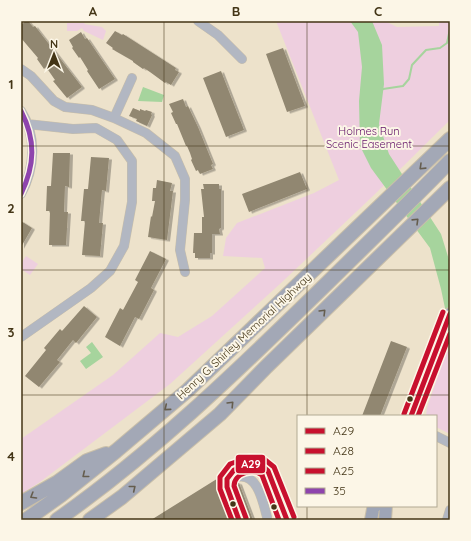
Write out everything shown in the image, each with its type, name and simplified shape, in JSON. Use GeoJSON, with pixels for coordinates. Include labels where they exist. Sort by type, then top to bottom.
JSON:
{"type":"FeatureCollection","features":[{"type":"Feature","properties":{"kind":"highway","name":"Henry G. Shirley Memorial Highway"},"geometry":{"type":"LineString","coordinates":[[26,520],[61,495],[116,451],[188,390],[450,139]]}},
{"type":"Feature","properties":{"kind":"highway"},"geometry":{"type":"LineString","coordinates":[[57,520],[120,472],[224,384],[387,225],[450,161]]}},
{"type":"Feature","properties":{"kind":"highway"},"geometry":{"type":"LineString","coordinates":[[94,517],[122,497],[160,466],[220,414],[266,367],[450,188]]}},
{"type":"Feature","properties":{"kind":"highway"},"geometry":{"type":"LineString","coordinates":[[21,503],[58,482],[87,461],[116,451]]}},
{"type":"Feature","properties":{"kind":"main road"},"geometry":{"type":"LineString","coordinates":[[411,415],[450,314]]}},
{"type":"Feature","properties":{"kind":"main road"},"geometry":{"type":"LineString","coordinates":[[371,520],[374,507]]}},
{"type":"Feature","properties":{"kind":"main road"},"geometry":{"type":"LineString","coordinates":[[385,520],[386,507]]}},
{"type":"Feature","properties":{"kind":"street"},"geometry":{"type":"LineString","coordinates":[[198,21],[218,35],[242,58]]}},
{"type":"Feature","properties":{"kind":"street"},"geometry":{"type":"LineString","coordinates":[[21,68],[31,76],[54,101],[65,107],[92,110],[114,118],[146,134],[175,156],[185,179],[185,200],[180,250],[185,272]]}},
{"type":"Feature","properties":{"kind":"street"},"geometry":{"type":"LineString","coordinates":[[114,118],[132,78]]}},
{"type":"Feature","properties":{"kind":"street"},"geometry":{"type":"LineString","coordinates":[[21,111],[32,140],[32,163],[28,178],[21,194]]}},
{"type":"Feature","properties":{"kind":"street"},"geometry":{"type":"LineString","coordinates":[[21,337],[91,288],[110,271],[124,246],[132,202],[132,161],[117,140],[96,128],[73,129],[27,124]]}},
{"type":"Feature","properties":{"kind":"street"},"geometry":{"type":"LineString","coordinates":[[437,436],[450,443]]}},
{"type":"Feature","properties":{"kind":"street"},"geometry":{"type":"LineString","coordinates":[[267,517],[256,484],[251,479],[236,474],[250,464],[261,465],[268,471],[287,520]]}},
{"type":"Feature","properties":{"kind":"street"},"geometry":{"type":"LineString","coordinates":[[447,520],[450,510]]}},
{"type":"Feature","properties":{"kind":"green space","name":"Holmes Run Scenic Easement"},"geometry":{"type":"Polygon","coordinates":[[[276,21],[385,21],[397,27],[439,26],[439,21],[450,21],[450,120],[374,195],[281,283],[170,384],[40,482],[21,494],[21,439],[113,375],[160,333],[178,337],[212,316],[265,268],[262,258],[223,256],[226,238],[237,223],[314,193],[339,180],[276,21]]]}},
{"type":"Feature","properties":{"kind":"green space"},"geometry":{"type":"Polygon","coordinates":[[[67,23],[85,23],[84,24],[102,27],[106,31],[103,40],[84,31],[82,28],[77,31],[67,31],[67,23]]]}},
{"type":"Feature","properties":{"kind":"green space"},"geometry":{"type":"Polygon","coordinates":[[[26,256],[38,264],[30,275],[21,269],[21,264],[26,256]]]}},
{"type":"Feature","properties":{"kind":"green space"},"geometry":{"type":"Polygon","coordinates":[[[450,341],[450,434],[437,428],[437,415],[426,415],[427,408],[450,341]]]}},
{"type":"Feature","properties":{"kind":"shaded area"},"geometry":{"type":"Polygon","coordinates":[[[350,21],[372,21],[382,45],[384,84],[379,124],[389,154],[441,234],[450,263],[450,332],[441,289],[430,248],[371,168],[360,146],[359,101],[362,67],[358,32],[350,21]]]}},
{"type":"Feature","properties":{"kind":"shaded area"},"geometry":{"type":"Polygon","coordinates":[[[143,87],[164,95],[162,102],[138,101],[143,87]]]}},
{"type":"Feature","properties":{"kind":"shaded area"},"geometry":{"type":"Polygon","coordinates":[[[92,342],[103,357],[86,369],[80,361],[91,353],[86,347],[92,342]]]}},
{"type":"Feature","properties":{"kind":"building"},"geometry":{"type":"Polygon","coordinates":[[[28,21],[33,27],[35,26],[82,87],[67,98],[53,81],[55,80],[46,67],[44,69],[37,59],[38,58],[21,38],[21,25],[28,21]]]}},
{"type":"Feature","properties":{"kind":"building"},"geometry":{"type":"Polygon","coordinates":[[[115,31],[122,35],[123,34],[176,68],[175,70],[179,72],[171,85],[166,82],[165,83],[144,68],[143,69],[133,61],[112,49],[113,48],[106,43],[115,31]]]}},
{"type":"Feature","properties":{"kind":"building"},"geometry":{"type":"Polygon","coordinates":[[[81,32],[85,39],[87,38],[115,79],[99,89],[80,57],[79,58],[72,48],[73,47],[69,40],[81,32]]]}},
{"type":"Feature","properties":{"kind":"building"},"geometry":{"type":"Polygon","coordinates":[[[283,48],[305,106],[287,112],[266,54],[283,48]]]}},
{"type":"Feature","properties":{"kind":"building"},"geometry":{"type":"Polygon","coordinates":[[[221,71],[244,130],[226,137],[203,78],[221,71]]]}},
{"type":"Feature","properties":{"kind":"building"},"geometry":{"type":"Polygon","coordinates":[[[183,99],[198,127],[213,164],[211,165],[213,169],[200,174],[198,170],[196,171],[187,146],[171,113],[173,112],[169,104],[183,99]]]}},
{"type":"Feature","properties":{"kind":"building"},"geometry":{"type":"Polygon","coordinates":[[[133,108],[140,111],[140,109],[152,112],[147,126],[136,121],[137,119],[129,116],[133,108]]]}},
{"type":"Feature","properties":{"kind":"building"},"geometry":{"type":"Polygon","coordinates":[[[53,153],[70,153],[69,187],[65,186],[64,212],[68,212],[66,245],[49,245],[50,211],[46,211],[47,186],[51,186],[53,153]]]}},
{"type":"Feature","properties":{"kind":"building"},"geometry":{"type":"Polygon","coordinates":[[[91,157],[109,158],[106,191],[102,190],[99,223],[103,223],[100,256],[82,255],[85,221],[81,221],[84,189],[88,189],[91,157]]]}},
{"type":"Feature","properties":{"kind":"building"},"geometry":{"type":"Polygon","coordinates":[[[300,172],[307,189],[249,212],[242,194],[300,172]]]}},
{"type":"Feature","properties":{"kind":"building"},"geometry":{"type":"Polygon","coordinates":[[[157,180],[172,183],[170,191],[173,191],[167,240],[148,237],[155,201],[152,201],[153,188],[156,188],[157,180]]]}},
{"type":"Feature","properties":{"kind":"building"},"geometry":{"type":"Polygon","coordinates":[[[203,184],[219,184],[219,189],[221,189],[221,228],[219,229],[220,234],[212,234],[212,253],[210,253],[210,258],[195,258],[195,253],[193,253],[194,233],[202,233],[202,217],[204,217],[201,189],[204,189],[203,184]]]}},
{"type":"Feature","properties":{"kind":"building"},"geometry":{"type":"Polygon","coordinates":[[[21,221],[32,228],[21,247],[21,221]]]}},
{"type":"Feature","properties":{"kind":"building"},"geometry":{"type":"Polygon","coordinates":[[[150,251],[166,259],[151,288],[154,290],[139,319],[135,317],[120,346],[105,337],[120,308],[123,310],[138,282],[135,280],[150,251]]]}},
{"type":"Feature","properties":{"kind":"building"},"geometry":{"type":"Polygon","coordinates":[[[84,306],[97,317],[76,343],[73,340],[57,360],[60,362],[39,387],[25,376],[46,350],[44,348],[60,329],[62,331],[84,306]]]}},
{"type":"Feature","properties":{"kind":"building"},"geometry":{"type":"Polygon","coordinates":[[[391,341],[407,347],[380,415],[362,415],[391,341]]]}},
{"type":"Feature","properties":{"kind":"building"},"geometry":{"type":"Polygon","coordinates":[[[228,472],[231,475],[232,481],[239,483],[253,520],[151,520],[228,472]]]}},
{"type":"Feature","properties":{"kind":"waterway"},"geometry":{"type":"LineString","coordinates":[[382,90],[403,86],[409,79],[412,65],[426,50],[440,48],[447,43],[450,29]]}},
{"type":"Feature","properties":{"kind":"tunnel"},"geometry":{"type":"LineString","coordinates":[[234,470],[227,479],[227,487],[239,520]]}},
{"type":"Feature","properties":{"kind":"transit line","name":"35"},"geometry":{"type":"LineString","coordinates":[[21,111],[29,132],[32,152],[29,173],[21,194]]}},
{"type":"Feature","properties":{"kind":"transit line","name":"A25"},"geometry":{"type":"LineString","coordinates":[[404,414],[443,312]]}},
{"type":"Feature","properties":{"kind":"transit line","name":"A29"},"geometry":{"type":"LineString","coordinates":[[411,415],[450,314]]}},
{"type":"Feature","properties":{"kind":"transit line","name":"A28"},"geometry":{"type":"LineString","coordinates":[[418,415],[450,334]]}},
{"type":"Feature","properties":{"kind":"transit line","name":"A25"},"geometry":{"type":"LineString","coordinates":[[232,520],[220,489],[220,477],[230,464],[250,457],[264,459],[274,467],[294,517]]}},
{"type":"Feature","properties":{"kind":"transit line","name":"A29"},"geometry":{"type":"LineString","coordinates":[[239,520],[227,487],[227,479],[234,470],[250,464],[261,465],[268,471],[287,520]]}},
{"type":"Feature","properties":{"kind":"transit line","name":"A28"},"geometry":{"type":"LineString","coordinates":[[246,518],[234,486],[240,475],[254,472],[262,475],[279,520]]}}]}
